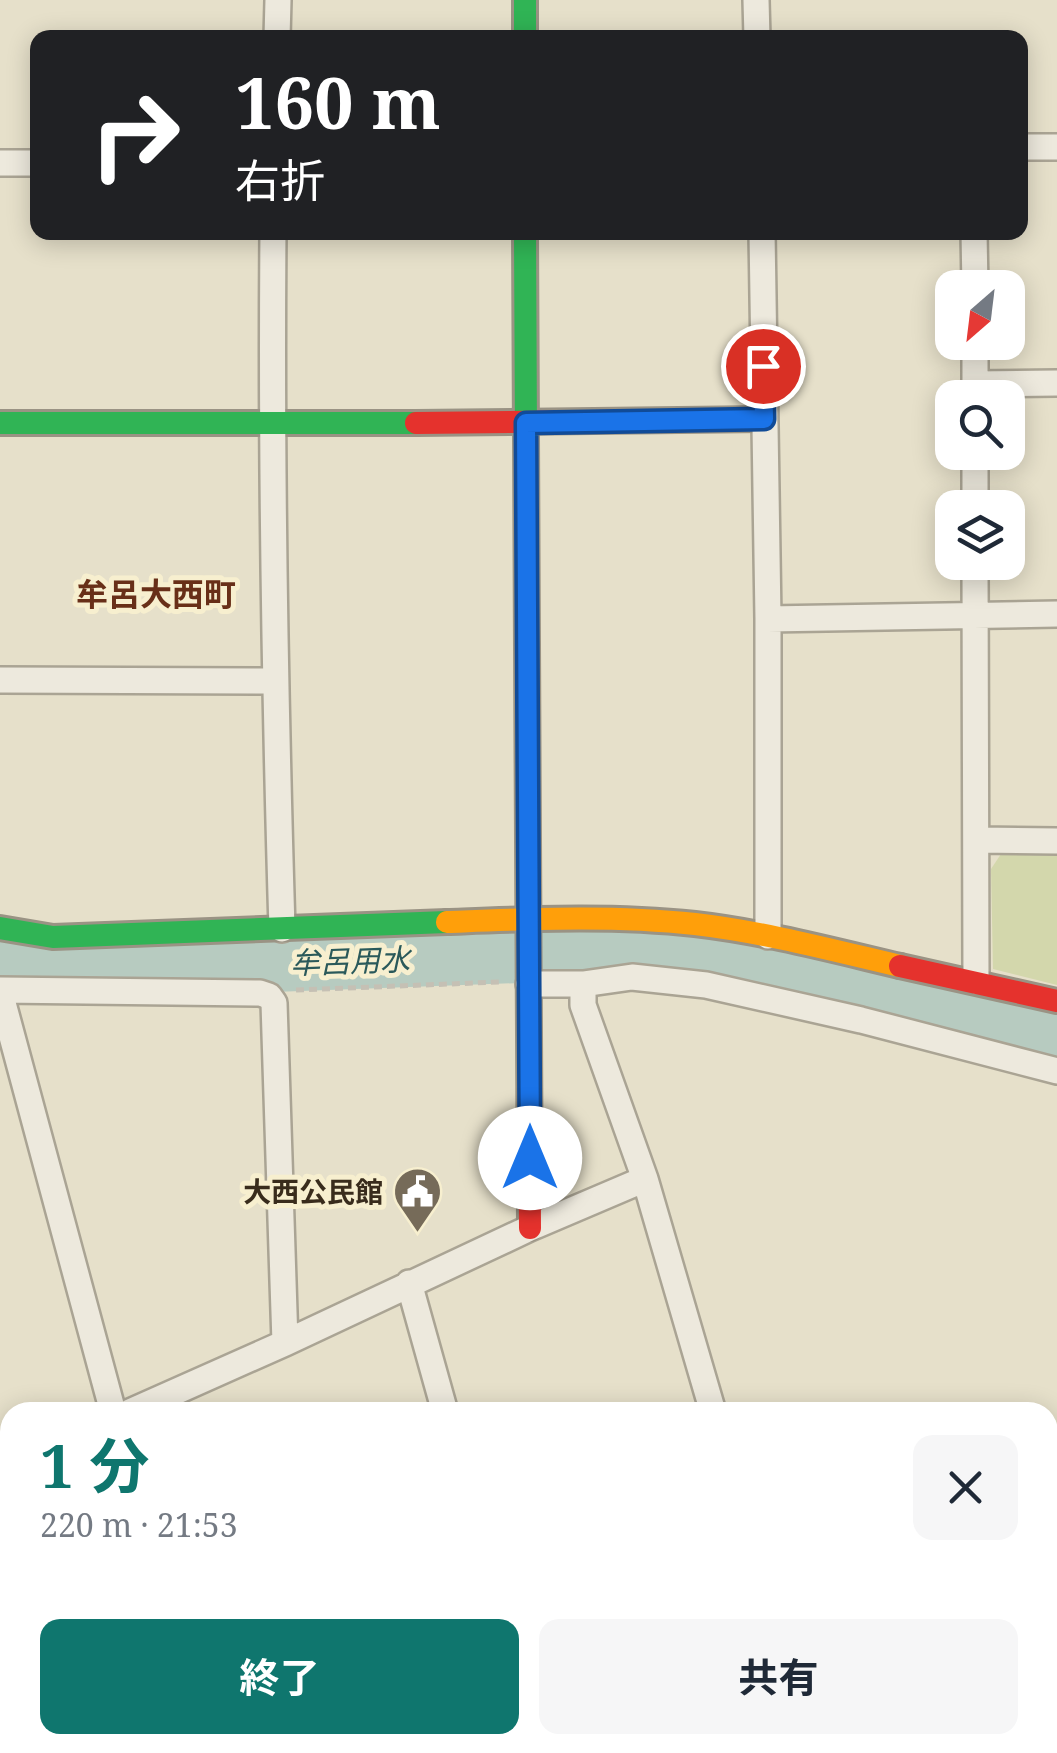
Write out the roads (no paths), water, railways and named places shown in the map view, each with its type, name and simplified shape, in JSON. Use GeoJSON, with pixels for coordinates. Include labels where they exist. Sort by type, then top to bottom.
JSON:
{"type":"FeatureCollection","features":[{"type":"Feature","properties":{"kind":"street"},"geometry":{"type":"LineString","coordinates":[[278,0],[278,30]]}},
{"type":"Feature","properties":{"kind":"street"},"geometry":{"type":"LineString","coordinates":[[525,0],[525,30]]}},
{"type":"Feature","properties":{"kind":"street"},"geometry":{"type":"LineString","coordinates":[[756,0],[757,30]]}},
{"type":"Feature","properties":{"kind":"street"},"geometry":{"type":"LineString","coordinates":[[1028,147],[1057,147]]}},
{"type":"Feature","properties":{"kind":"street"},"geometry":{"type":"LineString","coordinates":[[0,163],[30,163]]}},
{"type":"Feature","properties":{"kind":"street"},"geometry":{"type":"LineString","coordinates":[[273,240],[274,681],[282,929]]}},
{"type":"Feature","properties":{"kind":"street"},"geometry":{"type":"LineString","coordinates":[[526,240],[529,928],[521,980],[530,1228]]}},
{"type":"Feature","properties":{"kind":"street"},"geometry":{"type":"LineString","coordinates":[[762,240],[768,936]]}},
{"type":"Feature","properties":{"kind":"street"},"geometry":{"type":"LineString","coordinates":[[974,240],[974,270]]}},
{"type":"Feature","properties":{"kind":"street"},"geometry":{"type":"LineString","coordinates":[[1025,386],[1057,383]]}},
{"type":"Feature","properties":{"kind":"street"},"geometry":{"type":"LineString","coordinates":[[0,424],[764,419]]}},
{"type":"Feature","properties":{"kind":"street"},"geometry":{"type":"LineString","coordinates":[[975,580],[976,981]]}},
{"type":"Feature","properties":{"kind":"street"},"geometry":{"type":"LineString","coordinates":[[768,619],[1057,614]]}},
{"type":"Feature","properties":{"kind":"street"},"geometry":{"type":"LineString","coordinates":[[0,680],[274,681]]}},
{"type":"Feature","properties":{"kind":"street"},"geometry":{"type":"LineString","coordinates":[[977,840],[1057,841]]}},
{"type":"Feature","properties":{"kind":"street"},"geometry":{"type":"LineString","coordinates":[[0,928],[53,937],[282,929],[529,928],[595,918],[694,924],[768,936],[1057,1001]]}},
{"type":"Feature","properties":{"kind":"street"},"geometry":{"type":"LineString","coordinates":[[521,980],[583,984],[632,977],[706,985],[1057,1071]]}},
{"type":"Feature","properties":{"kind":"street"},"geometry":{"type":"LineString","coordinates":[[583,984],[583,1005],[645,1179],[710,1402]]}},
{"type":"Feature","properties":{"kind":"street"},"geometry":{"type":"LineString","coordinates":[[111,1402],[0,991],[269,996],[274,1003],[285,1343]]}},
{"type":"Feature","properties":{"kind":"street"},"geometry":{"type":"LineString","coordinates":[[161,1402],[530,1228],[645,1179]]}},
{"type":"Feature","properties":{"kind":"street"},"geometry":{"type":"LineString","coordinates":[[410,1284],[442,1402]]}},
{"type":"Feature","properties":{"kind":"waterway","name":"牟呂用水"},"geometry":{"type":"LineString","coordinates":[[0,962],[151,969],[588,953],[699,958],[1057,1041]]}},
{"type":"Feature","properties":{"kind":"place","name":"大西公民館"},"geometry":{"type":"Point","coordinates":[418,1234]}},
{"type":"Feature","properties":{"kind":"district","name":"牟呂大西町"},"geometry":{"type":"Point","coordinates":[156,595]}}]}
